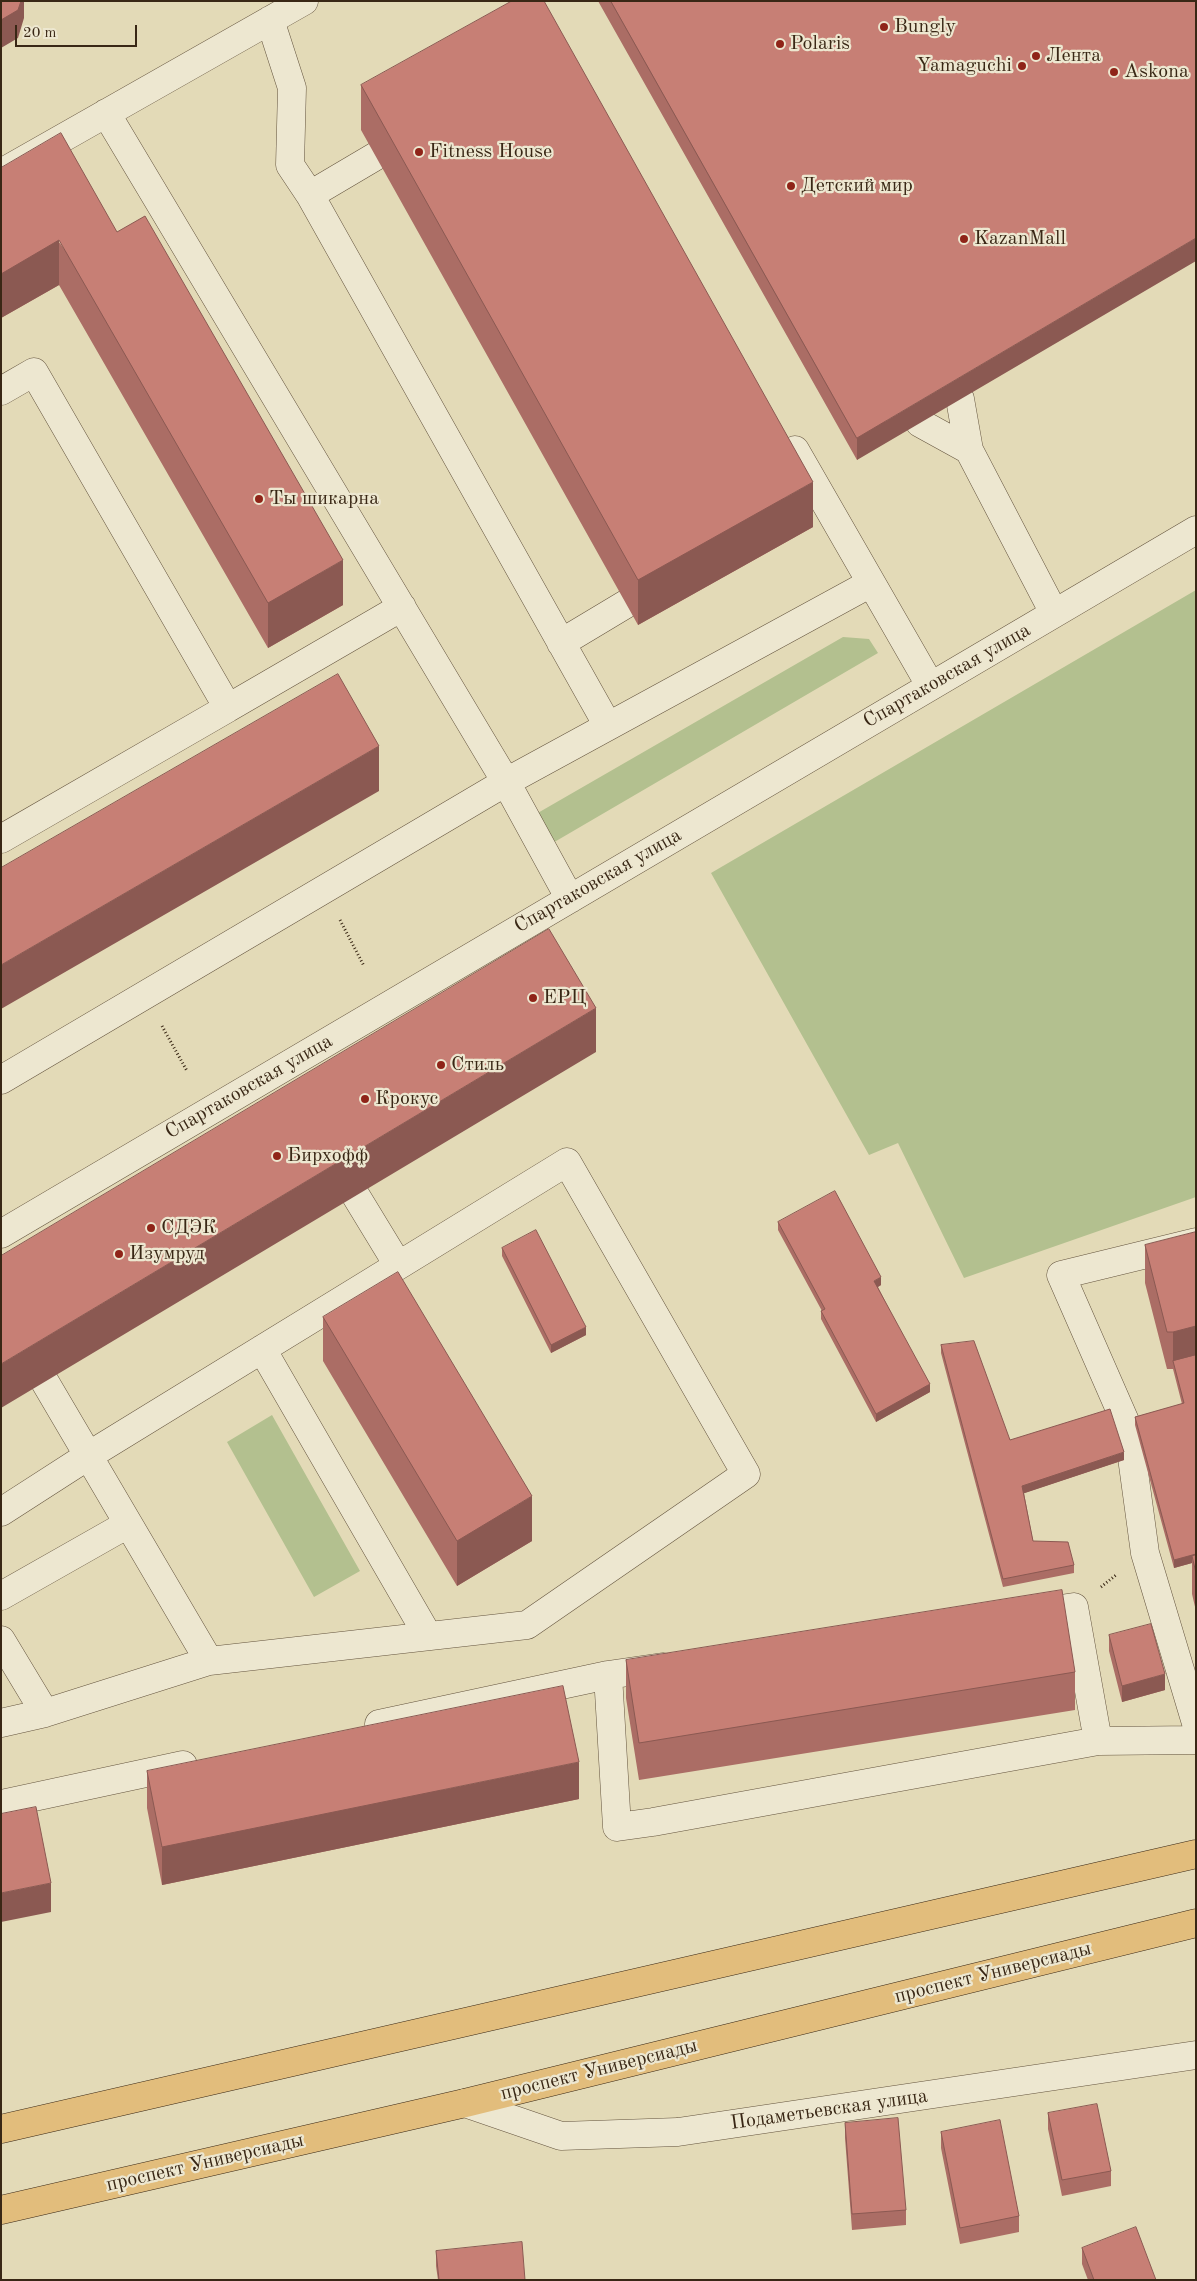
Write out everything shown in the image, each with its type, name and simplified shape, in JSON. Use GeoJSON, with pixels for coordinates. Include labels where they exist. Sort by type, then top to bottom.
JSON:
{"type":"FeatureCollection","features":[{"type":"Feature","properties":{"kind":"main road"},"geometry":{"type":"LineString","coordinates":[[1,2129],[1196,1854]]}},
{"type":"Feature","properties":{"kind":"main road","name":"проспект Универсиады"},"geometry":{"type":"LineString","coordinates":[[1,2210],[465,2103],[1196,1923]]}},
{"type":"Feature","properties":{"kind":"street"},"geometry":{"type":"LineString","coordinates":[[1,173],[304,1]]}},
{"type":"Feature","properties":{"kind":"street"},"geometry":{"type":"LineString","coordinates":[[270,20],[292,88],[290,165],[310,195],[608,726]]}},
{"type":"Feature","properties":{"kind":"street"},"geometry":{"type":"LineString","coordinates":[[106,113],[506,782],[570,899]]}},
{"type":"Feature","properties":{"kind":"street"},"geometry":{"type":"LineString","coordinates":[[310,195],[376,156]]}},
{"type":"Feature","properties":{"kind":"street"},"geometry":{"type":"LineString","coordinates":[[1,391],[34,372],[228,708]]}},
{"type":"Feature","properties":{"kind":"street"},"geometry":{"type":"LineString","coordinates":[[960,399],[969,450],[1054,613]]}},
{"type":"Feature","properties":{"kind":"street"},"geometry":{"type":"LineString","coordinates":[[920,423],[969,450]]}},
{"type":"Feature","properties":{"kind":"street"},"geometry":{"type":"LineString","coordinates":[[782,428],[930,685]]}},
{"type":"Feature","properties":{"kind":"street","name":"Спартаковская улица"},"geometry":{"type":"LineString","coordinates":[[1,1234],[1196,530]]}},
{"type":"Feature","properties":{"kind":"street"},"geometry":{"type":"LineString","coordinates":[[1,1080],[506,782],[871,582]]}},
{"type":"Feature","properties":{"kind":"street"},"geometry":{"type":"LineString","coordinates":[[561,643],[626,604]]}},
{"type":"Feature","properties":{"kind":"street"},"geometry":{"type":"LineString","coordinates":[[1,839],[402,607]]}},
{"type":"Feature","properties":{"kind":"street"},"geometry":{"type":"LineString","coordinates":[[280,1069],[294,1093]]}},
{"type":"Feature","properties":{"kind":"street"},"geometry":{"type":"LineString","coordinates":[[1,1512],[88,1456],[567,1162],[746,1474],[527,1625],[209,1661],[46,1713],[1,1723]]}},
{"type":"Feature","properties":{"kind":"street"},"geometry":{"type":"LineString","coordinates":[[356,1196],[398,1266]]}},
{"type":"Feature","properties":{"kind":"street"},"geometry":{"type":"LineString","coordinates":[[1196,1242],[1061,1275],[1128,1428],[1146,1553],[1196,1723]]}},
{"type":"Feature","properties":{"kind":"street"},"geometry":{"type":"LineString","coordinates":[[262,1349],[428,1636]]}},
{"type":"Feature","properties":{"kind":"street"},"geometry":{"type":"LineString","coordinates":[[45,1382],[209,1661]]}},
{"type":"Feature","properties":{"kind":"street"},"geometry":{"type":"LineString","coordinates":[[1,1596],[128,1524]]}},
{"type":"Feature","properties":{"kind":"street"},"geometry":{"type":"LineString","coordinates":[[1006,1617],[1074,1607],[1098,1741]]}},
{"type":"Feature","properties":{"kind":"street"},"geometry":{"type":"LineString","coordinates":[[1,1640],[46,1713]]}},
{"type":"Feature","properties":{"kind":"street"},"geometry":{"type":"LineString","coordinates":[[358,1728],[608,1675],[686,1664]]}},
{"type":"Feature","properties":{"kind":"street"},"geometry":{"type":"LineString","coordinates":[[608,1675],[617,1826],[653,1822],[1098,1741],[1196,1740]]}},
{"type":"Feature","properties":{"kind":"street"},"geometry":{"type":"LineString","coordinates":[[1,1804],[204,1761]]}},
{"type":"Feature","properties":{"kind":"street","name":"Подаметьевская улица"},"geometry":{"type":"LineString","coordinates":[[465,2103],[561,2136],[678,2132],[1196,2055]]}},
{"type":"Feature","properties":{"kind":"path"},"geometry":{"type":"LineString","coordinates":[[324,889],[364,966]]}},
{"type":"Feature","properties":{"kind":"path"},"geometry":{"type":"LineString","coordinates":[[145,995],[187,1071]]}},
{"type":"Feature","properties":{"kind":"path"},"geometry":{"type":"LineString","coordinates":[[1074,1607],[1146,1553]]}},
{"type":"Feature","properties":{"kind":"green space"},"geometry":{"type":"Polygon","coordinates":[[[1196,590],[1196,1197],[964,1278],[898,1143],[869,1155],[711,873],[1196,590]]]}},
{"type":"Feature","properties":{"kind":"green space"},"geometry":{"type":"Polygon","coordinates":[[[843,637],[869,639],[878,653],[551,844],[536,814],[843,637]]]}},
{"type":"Feature","properties":{"kind":"green space"},"geometry":{"type":"Polygon","coordinates":[[[272,1415],[360,1571],[314,1597],[227,1442],[272,1415]]]}},
{"type":"Feature","properties":{"kind":"building"},"geometry":{"type":"Polygon","coordinates":[[[1,1],[21,1],[18,10],[1,20],[1,1]]]}},
{"type":"Feature","properties":{"kind":"building"},"geometry":{"type":"Polygon","coordinates":[[[512,1],[544,1],[813,482],[638,580],[361,85],[512,1]]]}},
{"type":"Feature","properties":{"kind":"building","name":"KazanMall"},"geometry":{"type":"Polygon","coordinates":[[[611,1],[1196,1],[1196,238],[857,438],[611,1]]]}},
{"type":"Feature","properties":{"kind":"building"},"geometry":{"type":"Polygon","coordinates":[[[61,133],[117,232],[145,216],[343,560],[268,603],[59,240],[1,274],[1,168],[61,133]]]}},
{"type":"Feature","properties":{"kind":"building"},"geometry":{"type":"Polygon","coordinates":[[[338,674],[379,746],[1,965],[1,868],[338,674]]]}},
{"type":"Feature","properties":{"kind":"building"},"geometry":{"type":"Polygon","coordinates":[[[549,929],[596,1008],[1,1364],[1,1256],[549,929]]]}},
{"type":"Feature","properties":{"kind":"building"},"geometry":{"type":"Polygon","coordinates":[[[835,1191],[881,1277],[874,1281],[930,1384],[876,1414],[821,1311],[825,1309],[778,1222],[835,1191]]]}},
{"type":"Feature","properties":{"kind":"building"},"geometry":{"type":"Polygon","coordinates":[[[536,1230],[586,1327],[551,1345],[502,1248],[536,1230]]]}},
{"type":"Feature","properties":{"kind":"building"},"geometry":{"type":"Polygon","coordinates":[[[1196,1232],[1196,1326],[1167,1332],[1145,1245],[1196,1232]]]}},
{"type":"Feature","properties":{"kind":"building"},"geometry":{"type":"Polygon","coordinates":[[[398,1272],[532,1496],[457,1541],[323,1317],[398,1272]]]}},
{"type":"Feature","properties":{"kind":"building"},"geometry":{"type":"Polygon","coordinates":[[[974,1341],[1010,1440],[1110,1409],[1124,1452],[1022,1486],[1033,1541],[1068,1542],[1074,1565],[1003,1579],[941,1345],[974,1341]]]}},
{"type":"Feature","properties":{"kind":"building"},"geometry":{"type":"Polygon","coordinates":[[[1196,1355],[1196,1554],[1174,1560],[1135,1417],[1184,1403],[1173,1361],[1196,1355]]]}},
{"type":"Feature","properties":{"kind":"building"},"geometry":{"type":"Polygon","coordinates":[[[1196,1555],[1196,1573],[1192,1556],[1196,1555]]]}},
{"type":"Feature","properties":{"kind":"building"},"geometry":{"type":"Polygon","coordinates":[[[1062,1590],[1075,1672],[639,1743],[626,1660],[1062,1590]]]}},
{"type":"Feature","properties":{"kind":"building"},"geometry":{"type":"Polygon","coordinates":[[[1151,1624],[1165,1674],[1122,1686],[1109,1635],[1151,1624]]]}},
{"type":"Feature","properties":{"kind":"building"},"geometry":{"type":"Polygon","coordinates":[[[563,1686],[579,1762],[162,1847],[147,1771],[563,1686]]]}},
{"type":"Feature","properties":{"kind":"building"},"geometry":{"type":"Polygon","coordinates":[[[36,1807],[51,1883],[1,1893],[1,1814],[36,1807]]]}},
{"type":"Feature","properties":{"kind":"building"},"geometry":{"type":"Polygon","coordinates":[[[1097,2104],[1111,2171],[1062,2180],[1048,2113],[1097,2104]]]}},
{"type":"Feature","properties":{"kind":"building"},"geometry":{"type":"Polygon","coordinates":[[[898,2118],[906,2210],[852,2214],[845,2123],[898,2118]]]}},
{"type":"Feature","properties":{"kind":"building"},"geometry":{"type":"Polygon","coordinates":[[[1000,2120],[1019,2216],[960,2228],[941,2132],[1000,2120]]]}},
{"type":"Feature","properties":{"kind":"building"},"geometry":{"type":"Polygon","coordinates":[[[1136,2227],[1156,2280],[1094,2280],[1082,2248],[1136,2227]]]}},
{"type":"Feature","properties":{"kind":"building"},"geometry":{"type":"Polygon","coordinates":[[[522,2242],[525,2280],[439,2280],[436,2251],[522,2242]]]}},
{"type":"Feature","properties":{"kind":"place","name":"Bungly"},"geometry":{"type":"Point","coordinates":[884,27]}},
{"type":"Feature","properties":{"kind":"place","name":"Polaris"},"geometry":{"type":"Point","coordinates":[780,44]}},
{"type":"Feature","properties":{"kind":"place","name":"Лента"},"geometry":{"type":"Point","coordinates":[1036,56]}},
{"type":"Feature","properties":{"kind":"place","name":"Yamaguchi"},"geometry":{"type":"Point","coordinates":[1022,66]}},
{"type":"Feature","properties":{"kind":"place","name":"Askona"},"geometry":{"type":"Point","coordinates":[1114,72]}},
{"type":"Feature","properties":{"kind":"place","name":"Fitness House"},"geometry":{"type":"Point","coordinates":[419,152]}},
{"type":"Feature","properties":{"kind":"place","name":"Детский мир"},"geometry":{"type":"Point","coordinates":[791,186]}},
{"type":"Feature","properties":{"kind":"place","name":"KazanMall"},"geometry":{"type":"Point","coordinates":[964,239]}},
{"type":"Feature","properties":{"kind":"place","name":"Ты шикарна"},"geometry":{"type":"Point","coordinates":[259,499]}},
{"type":"Feature","properties":{"kind":"place","name":"ЕРЦ"},"geometry":{"type":"Point","coordinates":[533,998]}},
{"type":"Feature","properties":{"kind":"place","name":"Стиль"},"geometry":{"type":"Point","coordinates":[441,1065]}},
{"type":"Feature","properties":{"kind":"place","name":"Крокус"},"geometry":{"type":"Point","coordinates":[365,1099]}},
{"type":"Feature","properties":{"kind":"place","name":"Бирхофф"},"geometry":{"type":"Point","coordinates":[277,1156]}},
{"type":"Feature","properties":{"kind":"place","name":"СДЭК"},"geometry":{"type":"Point","coordinates":[151,1228]}},
{"type":"Feature","properties":{"kind":"place","name":"Изумруд"},"geometry":{"type":"Point","coordinates":[119,1254]}}]}
